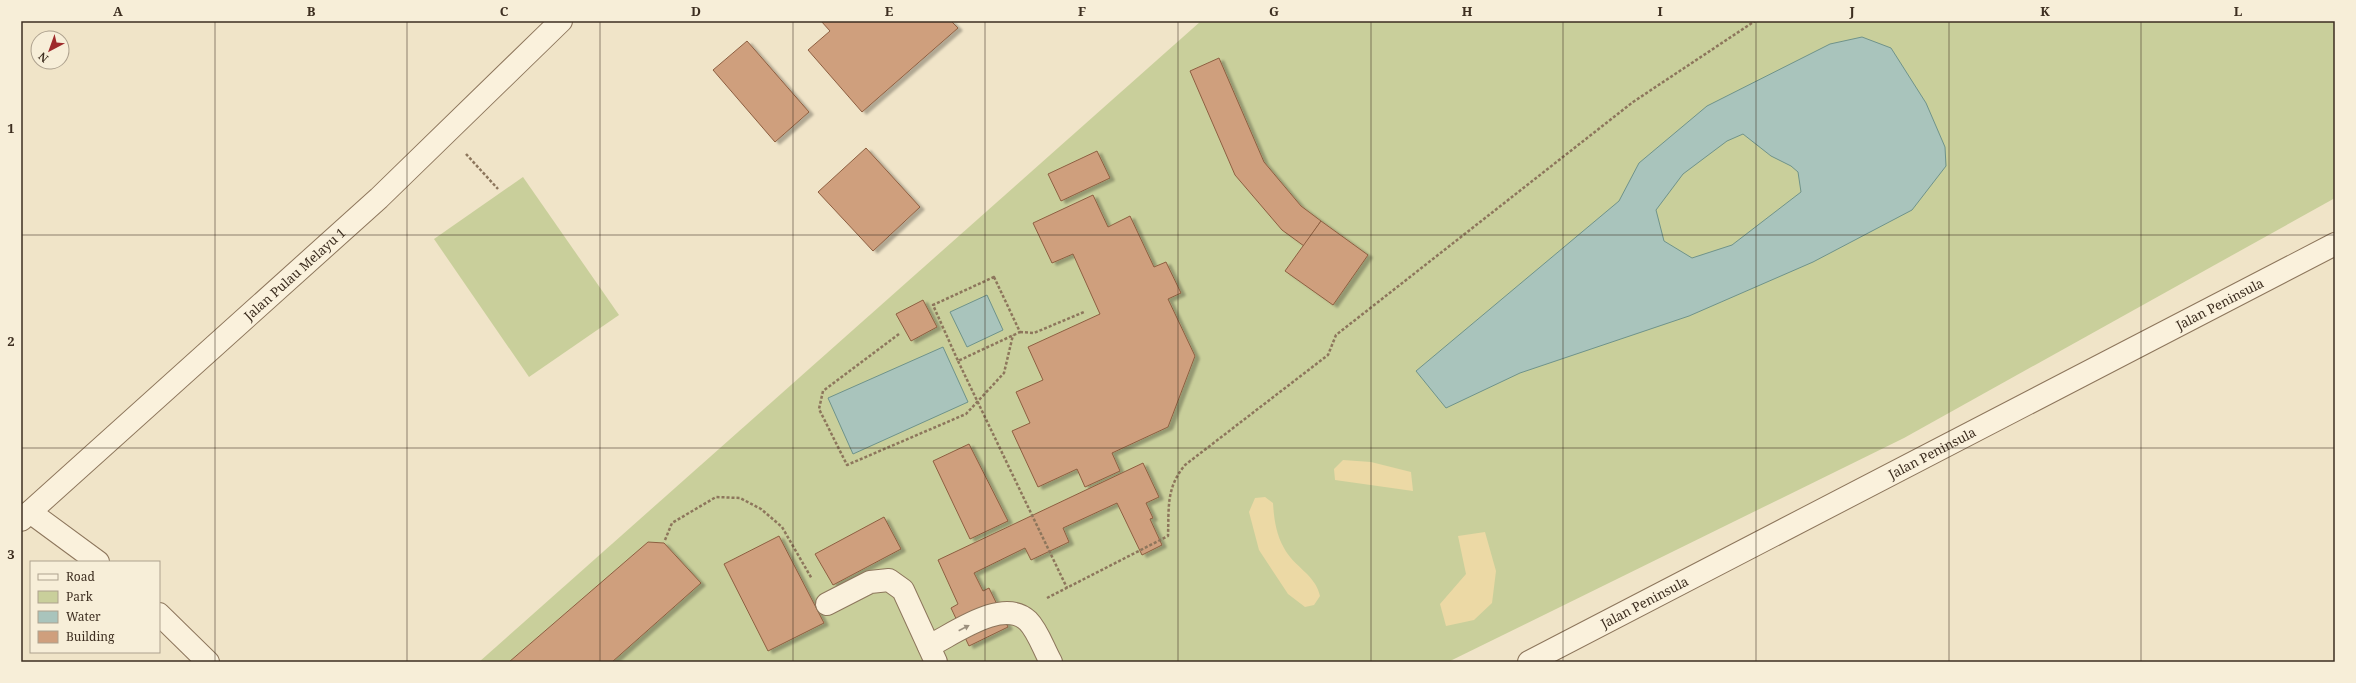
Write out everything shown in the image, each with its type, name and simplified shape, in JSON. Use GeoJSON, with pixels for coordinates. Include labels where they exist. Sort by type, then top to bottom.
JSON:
{"type":"FeatureCollection","features":[{"type":"Feature","properties":{"kind":"street","name":"Jalan Pulau Melayu 1"},"geometry":{"type":"LineString","coordinates":[[26,516],[379,198],[562,21]]}},
{"type":"Feature","properties":{"kind":"street","name":"Jalan Peninsula"},"geometry":{"type":"LineString","coordinates":[[1529,662],[2335,244]]}},
{"type":"Feature","properties":{"kind":"street"},"geometry":{"type":"LineString","coordinates":[[26,516],[96,561]]}},
{"type":"Feature","properties":{"kind":"street"},"geometry":{"type":"LineString","coordinates":[[827,604],[870,582],[889,580],[903,590],[933,654],[993,614],[1017,614],[1029,622],[1051,662]]}},
{"type":"Feature","properties":{"kind":"street"},"geometry":{"type":"LineString","coordinates":[[160,615],[208,662]]}},
{"type":"Feature","properties":{"kind":"path"},"geometry":{"type":"LineString","coordinates":[[1017,614],[1168,536],[1170,497],[1174,478],[1185,465],[1328,355],[1336,335],[1627,107],[1755,21]]}},
{"type":"Feature","properties":{"kind":"path"},"geometry":{"type":"LineString","coordinates":[[447,133],[498,189]]}},
{"type":"Feature","properties":{"kind":"path"},"geometry":{"type":"LineString","coordinates":[[1020,332],[994,277],[933,305],[958,361],[1067,588]]}},
{"type":"Feature","properties":{"kind":"path"},"geometry":{"type":"LineString","coordinates":[[958,361],[1020,332],[1034,333],[1084,312]]}},
{"type":"Feature","properties":{"kind":"path"},"geometry":{"type":"LineString","coordinates":[[899,334],[823,391],[819,409],[847,464],[966,414],[1004,373],[1013,335]]}},
{"type":"Feature","properties":{"kind":"path"},"geometry":{"type":"LineString","coordinates":[[665,540],[672,523],[716,497],[740,498],[761,509],[782,527],[827,604]]}},
{"type":"Feature","properties":{"kind":"green space"},"geometry":{"type":"Polygon","coordinates":[[[1201,21],[2335,21],[2335,198],[1904,438],[1448,662],[479,662],[1201,21]]]}},
{"type":"Feature","properties":{"kind":"green space"},"geometry":{"type":"Polygon","coordinates":[[[523,177],[619,315],[529,377],[434,239],[523,177]]]}},
{"type":"Feature","properties":{"kind":"sand"},"geometry":{"type":"Polygon","coordinates":[[[1343,460],[1371,462],[1411,472],[1413,491],[1335,480],[1334,469],[1343,460]]]}},
{"type":"Feature","properties":{"kind":"sand"},"geometry":{"type":"Polygon","coordinates":[[[1265,497],[1273,503],[1276,526],[1284,548],[1314,582],[1318,589],[1320,596],[1314,605],[1305,607],[1288,594],[1259,550],[1249,512],[1255,498],[1265,497]]]}},
{"type":"Feature","properties":{"kind":"sand"},"geometry":{"type":"Polygon","coordinates":[[[1485,532],[1496,571],[1492,603],[1474,620],[1446,626],[1440,604],[1466,574],[1458,536],[1485,532]]]}},
{"type":"Feature","properties":{"kind":"water"},"geometry":{"type":"Polygon","coordinates":[[[1862,37],[1891,48],[1926,103],[1945,147],[1946,166],[1912,210],[1813,262],[1689,316],[1520,373],[1446,408],[1416,371],[1619,201],[1639,163],[1707,106],[1830,44],[1862,37]],[[1743,134],[1727,141],[1683,174],[1656,210],[1664,241],[1692,258],[1732,245],[1801,192],[1798,172],[1791,166],[1771,156],[1743,134]]]}},
{"type":"Feature","properties":{"kind":"water"},"geometry":{"type":"Polygon","coordinates":[[[987,295],[1003,330],[967,347],[950,312],[987,295]]]}},
{"type":"Feature","properties":{"kind":"water"},"geometry":{"type":"Polygon","coordinates":[[[943,347],[968,402],[853,454],[828,398],[943,347]]]}},
{"type":"Feature","properties":{"kind":"building"},"geometry":{"type":"Polygon","coordinates":[[[821,21],[951,21],[958,28],[862,112],[808,50],[830,31],[821,21]]]}},
{"type":"Feature","properties":{"kind":"building"},"geometry":{"type":"Polygon","coordinates":[[[747,41],[809,112],[775,142],[713,70],[747,41]]]}},
{"type":"Feature","properties":{"kind":"building"},"geometry":{"type":"Polygon","coordinates":[[[1219,58],[1264,162],[1301,206],[1321,221],[1304,246],[1282,230],[1235,175],[1190,71],[1219,58]]]}},
{"type":"Feature","properties":{"kind":"building"},"geometry":{"type":"Polygon","coordinates":[[[866,148],[920,207],[873,251],[818,192],[866,148]]]}},
{"type":"Feature","properties":{"kind":"building"},"geometry":{"type":"Polygon","coordinates":[[[1097,151],[1110,178],[1061,201],[1048,174],[1097,151]]]}},
{"type":"Feature","properties":{"kind":"building"},"geometry":{"type":"Polygon","coordinates":[[[1093,195],[1108,227],[1130,216],[1154,267],[1166,262],[1181,293],[1168,299],[1195,356],[1168,427],[1112,453],[1120,471],[1085,487],[1077,469],[1038,487],[1012,431],[1030,423],[1016,392],[1043,380],[1028,347],[1100,314],[1073,254],[1052,263],[1033,223],[1093,195]]]}},
{"type":"Feature","properties":{"kind":"building"},"geometry":{"type":"Polygon","coordinates":[[[1321,221],[1368,255],[1333,305],[1285,271],[1321,221]]]}},
{"type":"Feature","properties":{"kind":"building"},"geometry":{"type":"Polygon","coordinates":[[[923,300],[937,327],[911,341],[896,314],[923,300]]]}},
{"type":"Feature","properties":{"kind":"building"},"geometry":{"type":"Polygon","coordinates":[[[969,444],[1008,521],[970,539],[933,461],[969,444]]]}},
{"type":"Feature","properties":{"kind":"building"},"geometry":{"type":"Polygon","coordinates":[[[1143,463],[1159,497],[1146,503],[1153,518],[1150,519],[1162,545],[1142,555],[1117,503],[1063,528],[1069,542],[1031,560],[1025,548],[974,573],[983,591],[989,588],[1008,627],[969,646],[951,608],[958,604],[938,560],[1143,463]]]}},
{"type":"Feature","properties":{"kind":"building"},"geometry":{"type":"Polygon","coordinates":[[[884,517],[901,549],[833,585],[815,554],[884,517]]]}},
{"type":"Feature","properties":{"kind":"building"},"geometry":{"type":"Polygon","coordinates":[[[779,536],[824,623],[768,651],[724,564],[779,536]]]}},
{"type":"Feature","properties":{"kind":"building"},"geometry":{"type":"Polygon","coordinates":[[[648,542],[664,543],[701,583],[612,662],[509,662],[648,542]]]}}]}
